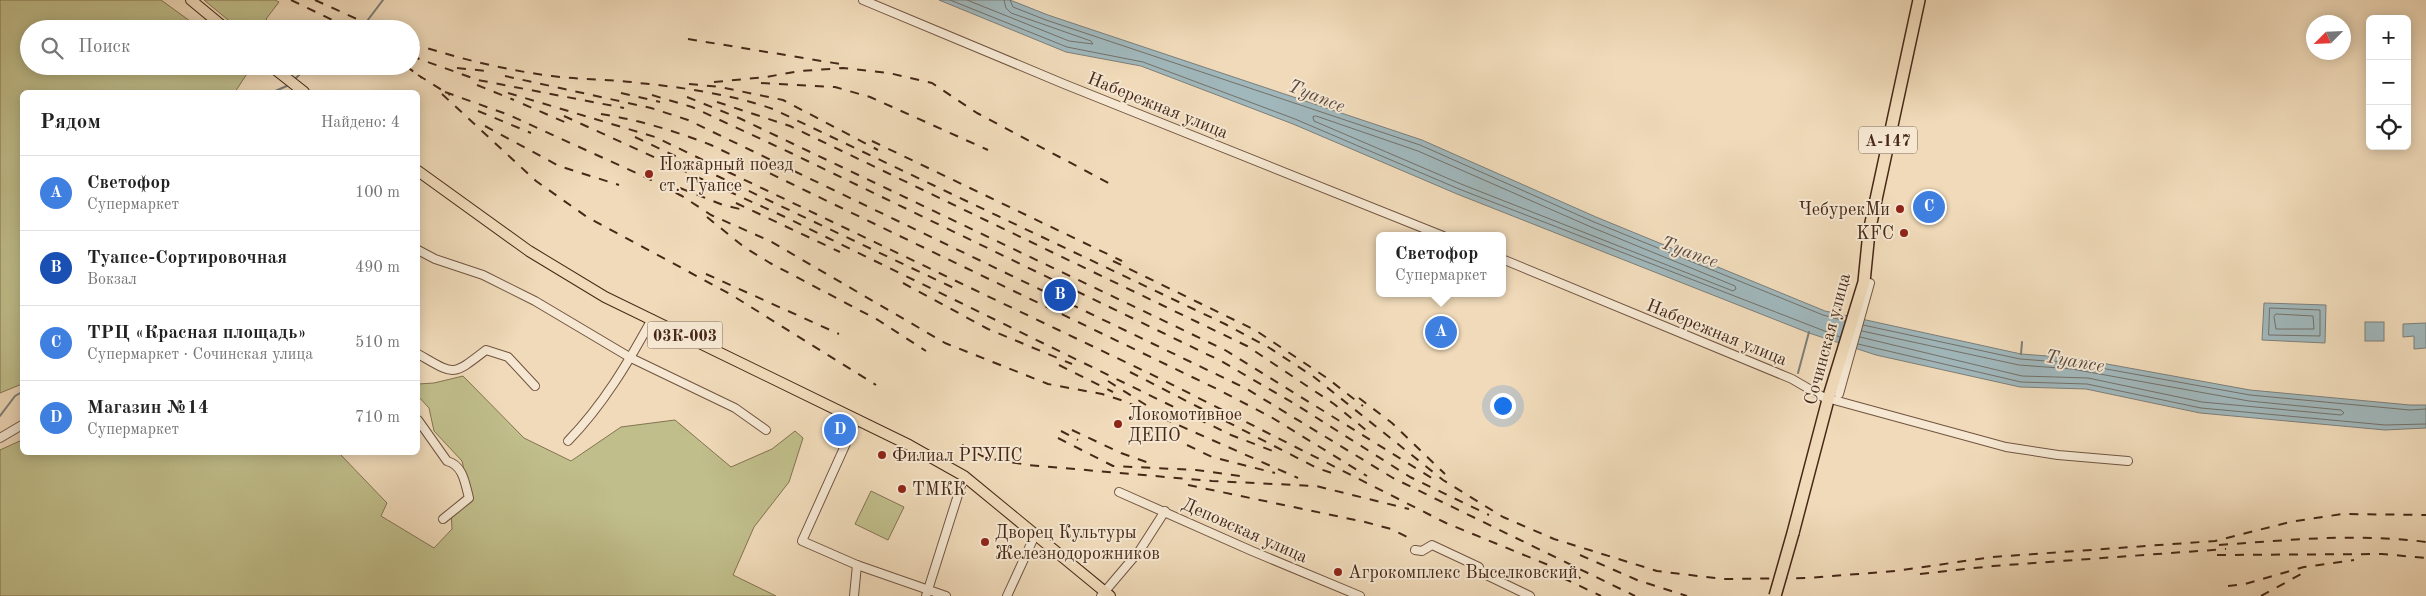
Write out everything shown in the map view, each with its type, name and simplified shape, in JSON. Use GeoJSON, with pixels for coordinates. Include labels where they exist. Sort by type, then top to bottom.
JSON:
{"type":"FeatureCollection","features":[{"type":"Feature","properties":{"kind":"highway","name":"Сочинская улица"},"geometry":{"type":"LineString","coordinates":[[1776,596],[1832,396],[1867,283],[1869,232],[1919,0]]}},
{"type":"Feature","properties":{"kind":"main road"},"geometry":{"type":"LineString","coordinates":[[191,0],[215,20]]}},
{"type":"Feature","properties":{"kind":"main road"},"geometry":{"type":"LineString","coordinates":[[281,75],[300,90]]}},
{"type":"Feature","properties":{"kind":"main road","name":"03К-003"},"geometry":{"type":"LineString","coordinates":[[420,174],[558,268],[605,297],[935,458],[964,476]]}},
{"type":"Feature","properties":{"kind":"main road"},"geometry":{"type":"LineString","coordinates":[[964,476],[1105,594]]}},
{"type":"Feature","properties":{"kind":"street","name":"Набережная улица"},"geometry":{"type":"LineString","coordinates":[[863,0],[1064,84],[1433,232]]}},
{"type":"Feature","properties":{"kind":"street"},"geometry":{"type":"LineString","coordinates":[[420,251],[443,262],[482,275],[535,301],[631,358],[735,408],[766,430]]}},
{"type":"Feature","properties":{"kind":"street","name":"Набережная улица"},"geometry":{"type":"LineString","coordinates":[[1506,262],[1832,396],[2006,447],[2058,455],[2128,461]]}},
{"type":"Feature","properties":{"kind":"street"},"geometry":{"type":"LineString","coordinates":[[568,441],[595,410],[631,358],[652,319]]}},
{"type":"Feature","properties":{"kind":"street"},"geometry":{"type":"LineString","coordinates":[[420,355],[447,370],[460,370],[486,350],[508,358],[535,386]]}},
{"type":"Feature","properties":{"kind":"street"},"geometry":{"type":"LineString","coordinates":[[856,419],[802,542],[927,593],[946,596]]}},
{"type":"Feature","properties":{"kind":"street"},"geometry":{"type":"LineString","coordinates":[[420,423],[447,461],[455,463],[460,470],[469,498],[443,519]]}},
{"type":"Feature","properties":{"kind":"street"},"geometry":{"type":"LineString","coordinates":[[0,438],[20,426]]}},
{"type":"Feature","properties":{"kind":"street"},"geometry":{"type":"LineString","coordinates":[[927,593],[964,476]]}},
{"type":"Feature","properties":{"kind":"street","name":"Деповская улица"},"geometry":{"type":"LineString","coordinates":[[1119,492],[1360,596]]}},
{"type":"Feature","properties":{"kind":"street"},"geometry":{"type":"LineString","coordinates":[[1105,594],[1140,550],[1165,512]]}},
{"type":"Feature","properties":{"kind":"street"},"geometry":{"type":"LineString","coordinates":[[1007,596],[1034,535]]}},
{"type":"Feature","properties":{"kind":"street"},"geometry":{"type":"LineString","coordinates":[[1415,550],[1422,551],[1432,545],[1479,567],[1480,572],[1521,594],[1530,596]]}},
{"type":"Feature","properties":{"kind":"street"},"geometry":{"type":"LineString","coordinates":[[854,596],[858,565]]}},
{"type":"Feature","properties":{"kind":"shaded area"},"geometry":{"type":"Polygon","coordinates":[[[0,0],[161,0],[189,20],[20,20],[20,75],[246,75],[236,90],[20,90],[20,385],[0,393],[0,0]]]}},
{"type":"Feature","properties":{"kind":"shaded area"},"geometry":{"type":"Polygon","coordinates":[[[204,0],[275,0],[279,2],[267,20],[228,20],[204,0]]]}},
{"type":"Feature","properties":{"kind":"shaded area"},"geometry":{"type":"Polygon","coordinates":[[[463,376],[524,438],[571,461],[621,427],[675,420],[731,467],[772,449],[795,431],[803,438],[789,482],[754,527],[733,575],[776,596],[0,596],[0,450],[20,441],[20,455],[341,455],[387,503],[381,516],[434,548],[452,529],[451,511],[470,495],[462,461],[434,431],[429,408],[420,398],[420,384],[434,383],[463,376]]]}},
{"type":"Feature","properties":{"kind":"shaded area"},"geometry":{"type":"Polygon","coordinates":[[[871,491],[904,507],[888,540],[855,524],[871,491]]]}},
{"type":"Feature","properties":{"kind":"water","name":"Туапсе"},"geometry":{"type":"Polygon","coordinates":[[[939,0],[1010,0],[1048,15],[1422,140],[1596,217],[1825,311],[2021,354],[2074,358],[2250,390],[2426,405],[2426,428],[2385,430],[2200,413],[2086,389],[2020,387],[1876,355],[1809,333],[1457,194],[1293,124],[1141,66],[1066,52],[939,0]]]}},
{"type":"Feature","properties":{"kind":"water"},"geometry":{"type":"Polygon","coordinates":[[[2264,303],[2326,305],[2325,343],[2262,340],[2264,303]]]}},
{"type":"Feature","properties":{"kind":"water"},"geometry":{"type":"Polygon","coordinates":[[[2365,322],[2384,322],[2384,341],[2365,341],[2365,322]]]}},
{"type":"Feature","properties":{"kind":"water"},"geometry":{"type":"Polygon","coordinates":[[[2426,323],[2426,348],[2414,349],[2414,336],[2403,337],[2403,324],[2426,323]]]}},
{"type":"Feature","properties":{"kind":"waterway"},"geometry":{"type":"LineString","coordinates":[[368,20],[383,0]]}},
{"type":"Feature","properties":{"kind":"waterway"},"geometry":{"type":"LineString","coordinates":[[294,80],[299,75]]}},
{"type":"Feature","properties":{"kind":"waterway"},"geometry":{"type":"LineString","coordinates":[[278,90],[289,85]]}},
{"type":"Feature","properties":{"kind":"waterway"},"geometry":{"type":"LineString","coordinates":[[1798,373],[1809,332]]}},
{"type":"Feature","properties":{"kind":"waterway"},"geometry":{"type":"LineString","coordinates":[[2021,354],[2022,342]]}},
{"type":"Feature","properties":{"kind":"waterway"},"geometry":{"type":"LineString","coordinates":[[0,416],[15,396],[20,393]]}},
{"type":"Feature","properties":{"kind":"railway"},"geometry":{"type":"LineString","coordinates":[[291,0],[332,20]]}},
{"type":"Feature","properties":{"kind":"railway"},"geometry":{"type":"LineString","coordinates":[[315,0],[359,20]]}},
{"type":"Feature","properties":{"kind":"railway"},"geometry":{"type":"LineString","coordinates":[[688,39],[840,64]]}},
{"type":"Feature","properties":{"kind":"railway"},"geometry":{"type":"LineString","coordinates":[[420,46],[498,67],[563,77],[690,89],[773,109],[1225,324],[1268,347],[1314,377],[1443,480],[1503,517],[1554,539],[1657,571],[1723,579],[1808,578],[1895,571],[1993,557],[2215,541],[2290,522],[2342,514],[2426,515]]}},
{"type":"Feature","properties":{"kind":"railway"},"geometry":{"type":"LineString","coordinates":[[420,59],[478,80],[624,108]]}},
{"type":"Feature","properties":{"kind":"railway"},"geometry":{"type":"LineString","coordinates":[[457,68],[486,71]]}},
{"type":"Feature","properties":{"kind":"railway"},"geometry":{"type":"LineString","coordinates":[[714,82],[766,77],[800,71],[843,68],[889,73],[932,83],[977,113],[1114,186]]}},
{"type":"Feature","properties":{"kind":"railway"},"geometry":{"type":"LineString","coordinates":[[418,75],[422,78]]}},
{"type":"Feature","properties":{"kind":"railway"},"geometry":{"type":"LineString","coordinates":[[418,75],[450,95]]}},
{"type":"Feature","properties":{"kind":"railway"},"geometry":{"type":"LineString","coordinates":[[505,76],[651,108],[688,120],[1247,389],[1393,478],[1635,596]]}},
{"type":"Feature","properties":{"kind":"railway"},"geometry":{"type":"LineString","coordinates":[[761,83],[835,87],[870,97],[988,150]]}},
{"type":"Feature","properties":{"kind":"railway"},"geometry":{"type":"LineString","coordinates":[[689,84],[720,87],[783,100],[878,150]]}},
{"type":"Feature","properties":{"kind":"railway"},"geometry":{"type":"LineString","coordinates":[[477,85],[514,100]]}},
{"type":"Feature","properties":{"kind":"railway"},"geometry":{"type":"LineString","coordinates":[[445,92],[509,115],[645,177],[682,196],[711,215],[770,241],[945,343],[1048,384],[1102,394],[1124,401],[1298,478]]}},
{"type":"Feature","properties":{"kind":"railway"},"geometry":{"type":"LineString","coordinates":[[508,93],[655,137],[1163,380],[1446,523],[1585,580]]}},
{"type":"Feature","properties":{"kind":"railway"},"geometry":{"type":"LineString","coordinates":[[621,93],[660,102]]}},
{"type":"Feature","properties":{"kind":"railway"},"geometry":{"type":"LineString","coordinates":[[442,94],[536,181],[587,217],[730,294],[876,385]]}},
{"type":"Feature","properties":{"kind":"railway"},"geometry":{"type":"LineString","coordinates":[[652,95],[692,107],[791,153],[1221,361],[1295,404],[1410,477],[1489,515]]}},
{"type":"Feature","properties":{"kind":"railway"},"geometry":{"type":"LineString","coordinates":[[687,97],[739,118],[1225,350],[1435,480]]}},
{"type":"Feature","properties":{"kind":"railway"},"geometry":{"type":"LineString","coordinates":[[717,102],[790,126],[1247,346],[1334,404],[1372,435]]}},
{"type":"Feature","properties":{"kind":"railway"},"geometry":{"type":"LineString","coordinates":[[523,104],[569,124]]}},
{"type":"Feature","properties":{"kind":"railway"},"geometry":{"type":"LineString","coordinates":[[478,111],[531,133]]}},
{"type":"Feature","properties":{"kind":"railway"},"geometry":{"type":"LineString","coordinates":[[601,114],[657,126],[711,145],[1217,389],[1271,417],[1367,476]]}},
{"type":"Feature","properties":{"kind":"railway"},"geometry":{"type":"LineString","coordinates":[[564,116],[785,217],[1231,435],[1278,453]]}},
{"type":"Feature","properties":{"kind":"railway"},"geometry":{"type":"LineString","coordinates":[[485,126],[559,166],[619,185]]}},
{"type":"Feature","properties":{"kind":"railway"},"geometry":{"type":"LineString","coordinates":[[635,137],[958,290]]}},
{"type":"Feature","properties":{"kind":"railway"},"geometry":{"type":"LineString","coordinates":[[872,141],[1122,261]]}},
{"type":"Feature","properties":{"kind":"railway"},"geometry":{"type":"LineString","coordinates":[[680,188],[723,205],[744,210]]}},
{"type":"Feature","properties":{"kind":"railway"},"geometry":{"type":"LineString","coordinates":[[736,203],[840,252]]}},
{"type":"Feature","properties":{"kind":"railway"},"geometry":{"type":"LineString","coordinates":[[707,217],[744,247],[770,263],[878,320],[926,351]]}},
{"type":"Feature","properties":{"kind":"railway"},"geometry":{"type":"LineString","coordinates":[[1113,261],[1255,330],[1327,378],[1363,406]]}},
{"type":"Feature","properties":{"kind":"railway"},"geometry":{"type":"LineString","coordinates":[[706,274],[839,334]]}},
{"type":"Feature","properties":{"kind":"railway"},"geometry":{"type":"LineString","coordinates":[[903,283],[988,329],[1072,364]]}},
{"type":"Feature","properties":{"kind":"railway"},"geometry":{"type":"LineString","coordinates":[[1059,365],[1113,392]]}},
{"type":"Feature","properties":{"kind":"railway"},"geometry":{"type":"LineString","coordinates":[[1130,372],[1317,468],[1338,475]]}},
{"type":"Feature","properties":{"kind":"railway"},"geometry":{"type":"LineString","coordinates":[[1108,381],[1146,405]]}},
{"type":"Feature","properties":{"kind":"railway"},"geometry":{"type":"LineString","coordinates":[[1359,398],[1392,423],[1445,474]]}},
{"type":"Feature","properties":{"kind":"railway"},"geometry":{"type":"LineString","coordinates":[[1072,430],[1121,453],[1152,464]]}},
{"type":"Feature","properties":{"kind":"railway"},"geometry":{"type":"LineString","coordinates":[[1061,431],[1078,440]]}},
{"type":"Feature","properties":{"kind":"railway"},"geometry":{"type":"LineString","coordinates":[[1058,438],[1113,466],[1196,470],[1247,477]]}},
{"type":"Feature","properties":{"kind":"railway"},"geometry":{"type":"LineString","coordinates":[[962,445],[986,458],[1028,465],[1212,481],[1316,486],[1409,509]]}},
{"type":"Feature","properties":{"kind":"railway"},"geometry":{"type":"LineString","coordinates":[[1187,445],[1212,457],[1275,473]]}},
{"type":"Feature","properties":{"kind":"railway"},"geometry":{"type":"LineString","coordinates":[[1188,485],[1365,522],[1391,529],[1411,539]]}},
{"type":"Feature","properties":{"kind":"railway"},"geometry":{"type":"LineString","coordinates":[[2219,545],[2297,539],[2349,538],[2400,539],[2426,542]]}},
{"type":"Feature","properties":{"kind":"railway"},"geometry":{"type":"LineString","coordinates":[[1920,574],[1993,566],[2226,549]]}},
{"type":"Feature","properties":{"kind":"railway"},"geometry":{"type":"LineString","coordinates":[[2217,555],[2382,554],[2426,558]]}},
{"type":"Feature","properties":{"kind":"railway"},"geometry":{"type":"LineString","coordinates":[[1580,555],[1637,580],[1687,596]]}},
{"type":"Feature","properties":{"kind":"railway"},"geometry":{"type":"LineString","coordinates":[[2228,586],[2245,584],[2304,567],[2354,560]]}},
{"type":"Feature","properties":{"kind":"railway"},"geometry":{"type":"LineString","coordinates":[[2261,596],[2303,573]]}},
{"type":"Feature","properties":{"kind":"railway"},"geometry":{"type":"LineString","coordinates":[[1563,578],[1601,596]]}},
{"type":"Feature","properties":{"kind":"place","name":"Пожарный поезд ст. Туапсе"},"geometry":{"type":"Point","coordinates":[649,174]}},
{"type":"Feature","properties":{"kind":"place","name":"ТРЦ «Красная площадь»"},"geometry":{"type":"Point","coordinates":[1929,207]}},
{"type":"Feature","properties":{"kind":"place","name":"ЧебурекМи"},"geometry":{"type":"Point","coordinates":[1900,209]}},
{"type":"Feature","properties":{"kind":"place","name":"KFC"},"geometry":{"type":"Point","coordinates":[1904,233]}},
{"type":"Feature","properties":{"kind":"place","name":"Туапсе-Сортировочная"},"geometry":{"type":"Point","coordinates":[1060,295]}},
{"type":"Feature","properties":{"kind":"place","name":"Светофор"},"geometry":{"type":"Point","coordinates":[1441,332]}},
{"type":"Feature","properties":{"kind":"place","name":"Локомотивное ДЕПО"},"geometry":{"type":"Point","coordinates":[1118,424]}},
{"type":"Feature","properties":{"kind":"place","name":"Магазин №14"},"geometry":{"type":"Point","coordinates":[840,430]}},
{"type":"Feature","properties":{"kind":"place","name":"Филиал РГУПС"},"geometry":{"type":"Point","coordinates":[882,455]}},
{"type":"Feature","properties":{"kind":"place","name":"ТМКК"},"geometry":{"type":"Point","coordinates":[902,489]}},
{"type":"Feature","properties":{"kind":"place","name":"Дворец Культуры Железнодорожников"},"geometry":{"type":"Point","coordinates":[985,542]}},
{"type":"Feature","properties":{"kind":"place","name":"Агрокомплекс Выселковский"},"geometry":{"type":"Point","coordinates":[1338,572]}}]}
